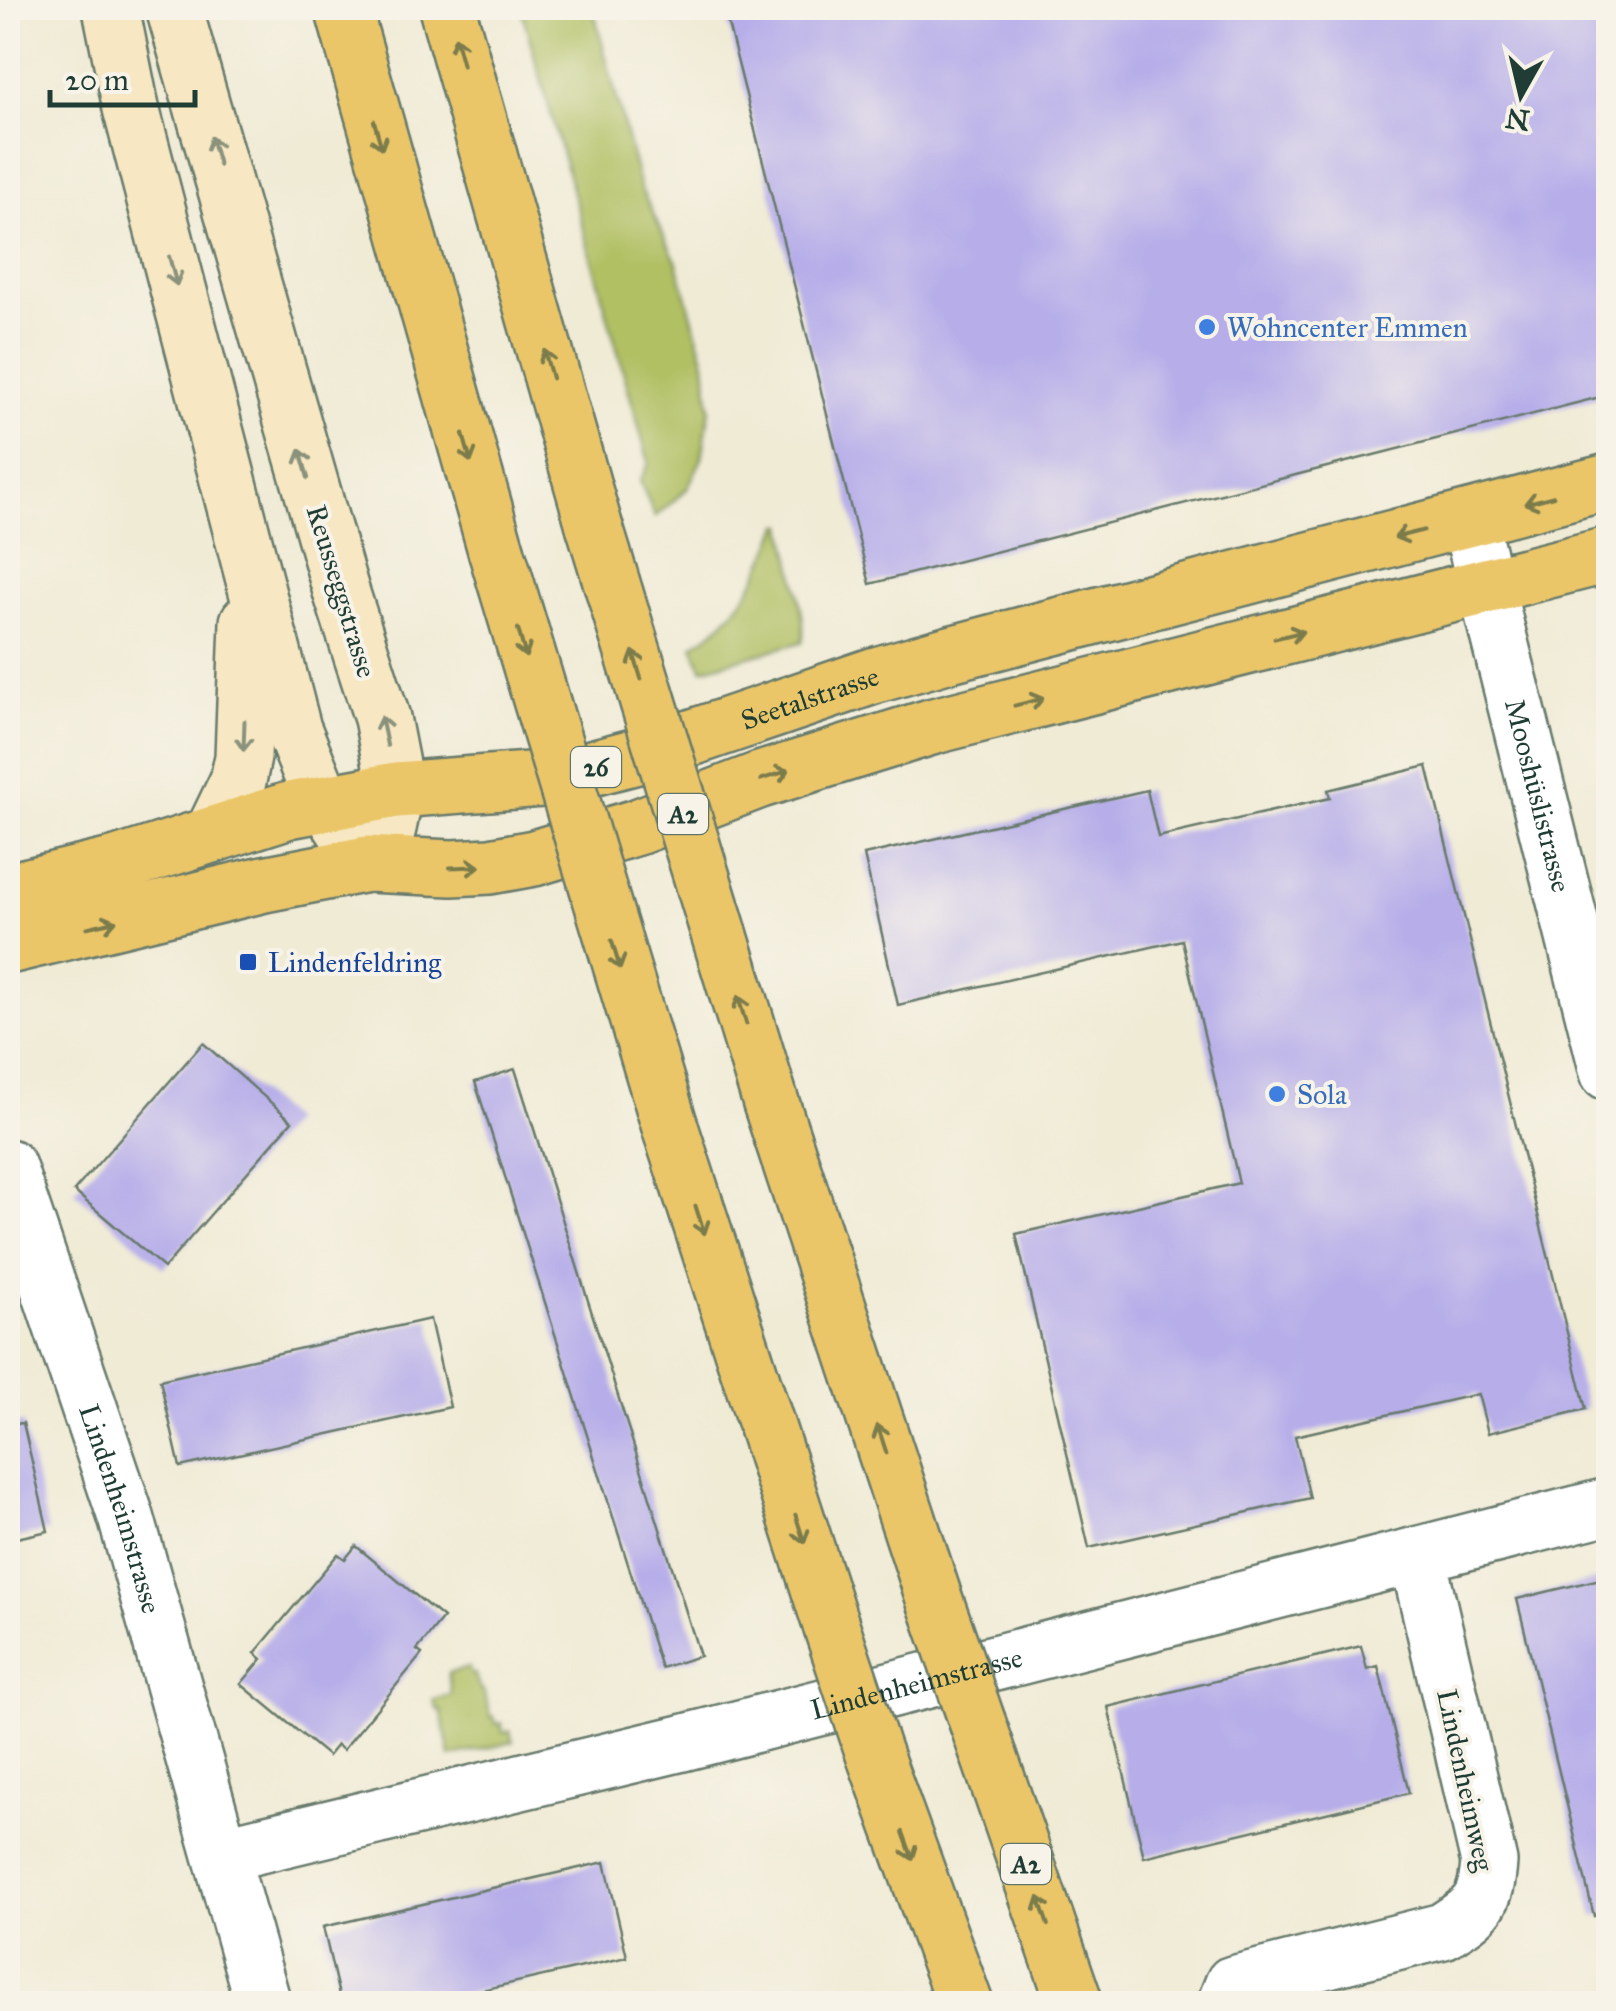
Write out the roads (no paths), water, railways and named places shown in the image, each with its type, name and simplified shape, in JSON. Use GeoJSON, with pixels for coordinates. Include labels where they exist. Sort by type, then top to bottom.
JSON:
{"type":"FeatureCollection","features":[{"type":"Feature","properties":{"kind":"main road"},"geometry":{"type":"LineString","coordinates":[[110,8],[131,108],[293,729],[317,788],[367,864]]}},
{"type":"Feature","properties":{"kind":"main road","name":"Reusseggstrasse"},"geometry":{"type":"LineString","coordinates":[[174,8],[341,591],[382,718],[396,790],[388,828],[367,864]]}},
{"type":"Feature","properties":{"kind":"main road"},"geometry":{"type":"LineString","coordinates":[[343,8],[496,550],[670,1127],[874,1754],[966,2004]]}},
{"type":"Feature","properties":{"kind":"main road","name":"A2"},"geometry":{"type":"LineString","coordinates":[[447,8],[594,524],[771,1103],[934,1598],[1075,2004]]}},
{"type":"Feature","properties":{"kind":"main road","name":"Seetalstrasse"},"geometry":{"type":"LineString","coordinates":[[8,891],[117,865],[258,819],[328,804],[396,790],[543,779],[584,770],[950,654],[1608,482]]}},
{"type":"Feature","properties":{"kind":"main road"},"geometry":{"type":"LineString","coordinates":[[8,946],[264,884],[367,864],[452,868],[534,858],[637,827],[760,780],[934,726],[1608,555]]}},
{"type":"Feature","properties":{"kind":"main road"},"geometry":{"type":"LineString","coordinates":[[212,835],[238,781],[243,757],[250,568]]}},
{"type":"Feature","properties":{"kind":"street","name":"Mooshüslistrasse"},"geometry":{"type":"LineString","coordinates":[[1469,519],[1608,1072]]}},
{"type":"Feature","properties":{"kind":"street","name":"Lindenheimstrasse"},"geometry":{"type":"LineString","coordinates":[[8,1167],[126,1517],[263,2004]]}},
{"type":"Feature","properties":{"kind":"street","name":"Lindenheimstrasse"},"geometry":{"type":"LineString","coordinates":[[222,1854],[682,1742],[1608,1506]]}},
{"type":"Feature","properties":{"kind":"street","name":"Lindenheimweg"},"geometry":{"type":"LineString","coordinates":[[1225,2004],[1233,1984],[1444,1930],[1473,1912],[1487,1892],[1489,1862],[1417,1554]]}},
{"type":"Feature","properties":{"kind":"place","name":"Wohncenter Emmen"},"geometry":{"type":"Point","coordinates":[1207,327]}},
{"type":"Feature","properties":{"kind":"place","name":"Lindenfeldring"},"geometry":{"type":"Point","coordinates":[248,962]}},
{"type":"Feature","properties":{"kind":"place","name":"Sola"},"geometry":{"type":"Point","coordinates":[1277,1094]}}]}
